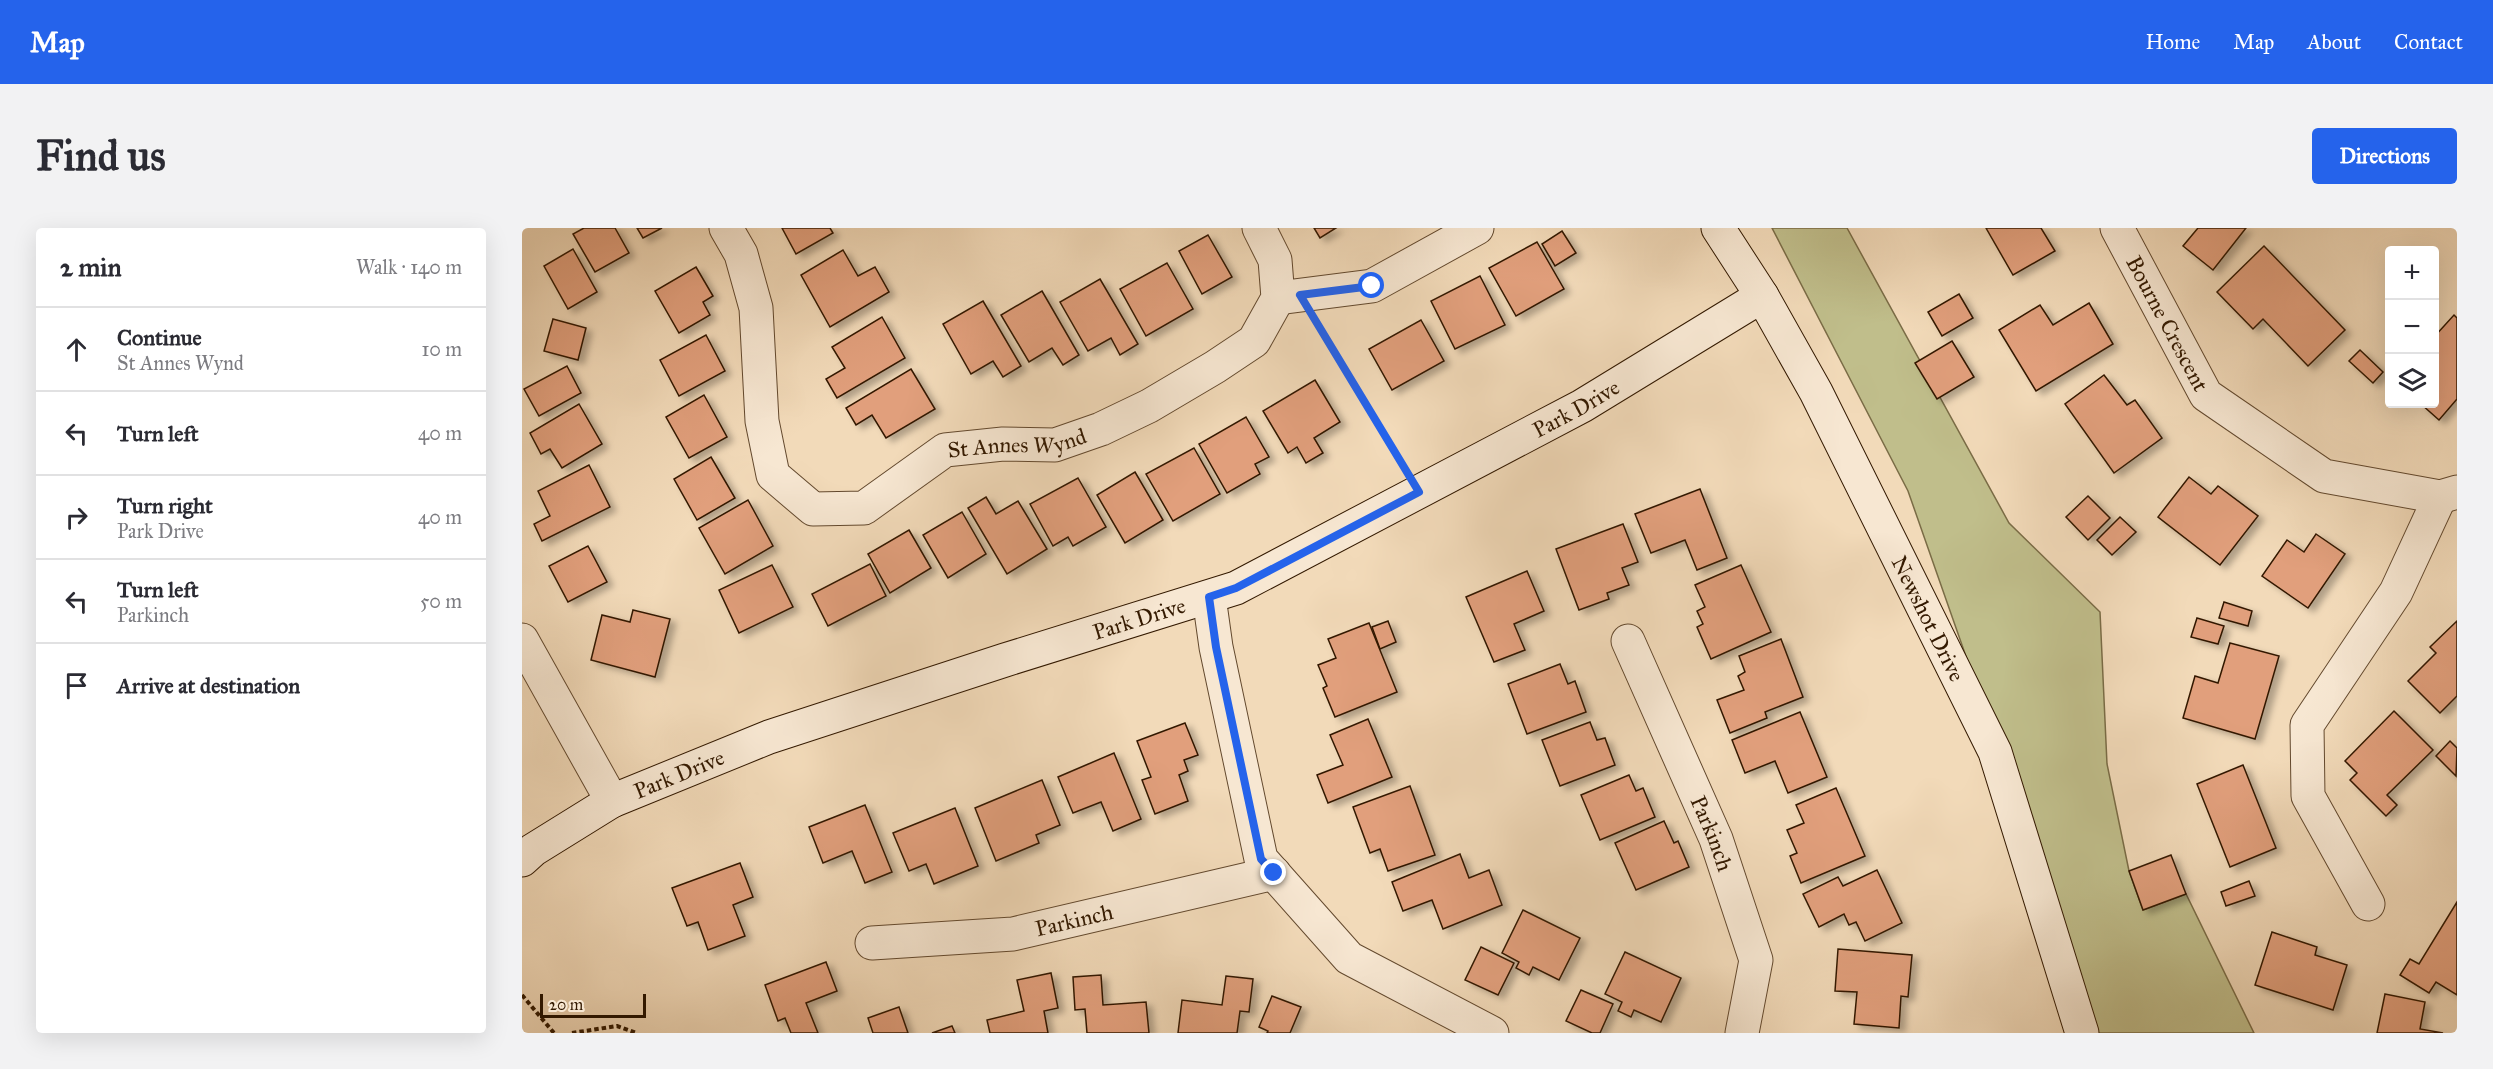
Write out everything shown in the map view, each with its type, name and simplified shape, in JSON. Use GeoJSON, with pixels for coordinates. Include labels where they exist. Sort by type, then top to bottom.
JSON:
{"type":"FeatureCollection","features":[{"type":"Feature","properties":{"kind":"street","name":"St Annes Wynd"},"geometry":{"type":"LineString","coordinates":[[726,228],[741,254],[756,308],[762,421],[773,475],[813,509],[864,508],[945,450],[1003,444],[1055,445],[1101,429],[1149,406],[1254,341],[1289,297]]}},
{"type":"Feature","properties":{"kind":"street"},"geometry":{"type":"LineString","coordinates":[[1259,228],[1275,260],[1289,297],[1372,286],[1477,228]]}},
{"type":"Feature","properties":{"kind":"street","name":"Newshot Drive"},"geometry":{"type":"LineString","coordinates":[[1718,228],[1762,296],[1816,392],[1995,752],[2082,1033]]}},
{"type":"Feature","properties":{"kind":"street","name":"Bourne Crescent"},"geometry":{"type":"LineString","coordinates":[[2117,228],[2206,395],[2324,476],[2449,494]]}},
{"type":"Feature","properties":{"kind":"street","name":"Park Drive"},"geometry":{"type":"LineString","coordinates":[[527,855],[612,801],[769,737],[1236,588],[1582,406],[1762,296]]}},
{"type":"Feature","properties":{"kind":"street"},"geometry":{"type":"LineString","coordinates":[[2368,904],[2308,796],[2307,725],[2396,592],[2449,494]]}},
{"type":"Feature","properties":{"kind":"street"},"geometry":{"type":"LineString","coordinates":[[1209,597],[1216,647],[1261,859],[1349,958],[1492,1033]]}},
{"type":"Feature","properties":{"kind":"street"},"geometry":{"type":"LineString","coordinates":[[522,640],[612,801]]}},
{"type":"Feature","properties":{"kind":"street","name":"Parkinch"},"geometry":{"type":"LineString","coordinates":[[1628,641],[1716,839],[1756,960],[1742,1033]]}},
{"type":"Feature","properties":{"kind":"street","name":"Parkinch"},"geometry":{"type":"LineString","coordinates":[[872,944],[1013,934],[1274,873]]}},
{"type":"Feature","properties":{"kind":"path"},"geometry":{"type":"LineString","coordinates":[[1289,297],[1419,492]]}},
{"type":"Feature","properties":{"kind":"path"},"geometry":{"type":"LineString","coordinates":[[522,995],[554,1033]]}},
{"type":"Feature","properties":{"kind":"path"},"geometry":{"type":"LineString","coordinates":[[572,1033],[617,1026],[637,1033]]}},
{"type":"Feature","properties":{"kind":"shaded area"},"geometry":{"type":"Polygon","coordinates":[[[1772,228],[1847,228],[2009,523],[2100,612],[2107,764],[2129,871],[2143,910],[2186,894],[2254,1033],[2098,1033],[1908,491],[1772,228]]]}},
{"type":"Feature","properties":{"kind":"building"},"geometry":{"type":"Polygon","coordinates":[[[584,228],[615,228],[629,253],[595,272],[573,234],[584,228]]]}},
{"type":"Feature","properties":{"kind":"building"},"geometry":{"type":"Polygon","coordinates":[[[637,228],[662,228],[643,238],[637,228]]]}},
{"type":"Feature","properties":{"kind":"building"},"geometry":{"type":"Polygon","coordinates":[[[782,228],[830,228],[833,233],[796,254],[782,228]]]}},
{"type":"Feature","properties":{"kind":"building"},"geometry":{"type":"Polygon","coordinates":[[[1314,228],[1336,228],[1320,238],[1314,228]]]}},
{"type":"Feature","properties":{"kind":"building"},"geometry":{"type":"Polygon","coordinates":[[[1986,228],[2041,228],[2055,251],[2013,275],[1986,228]]]}},
{"type":"Feature","properties":{"kind":"building"},"geometry":{"type":"Polygon","coordinates":[[[2198,228],[2246,228],[2213,270],[2183,246],[2198,228]]]}},
{"type":"Feature","properties":{"kind":"building"},"geometry":{"type":"Polygon","coordinates":[[[1562,231],[1576,253],[1555,266],[1542,244],[1562,231]]]}},
{"type":"Feature","properties":{"kind":"building"},"geometry":{"type":"Polygon","coordinates":[[[1208,235],[1232,277],[1202,294],[1179,251],[1208,235]]]}},
{"type":"Feature","properties":{"kind":"building"},"geometry":{"type":"Polygon","coordinates":[[[1537,242],[1564,289],[1516,316],[1489,268],[1537,242]]]}},
{"type":"Feature","properties":{"kind":"building"},"geometry":{"type":"Polygon","coordinates":[[[2264,246],[2345,330],[2308,366],[2263,319],[2253,329],[2217,292],[2264,246]]]}},
{"type":"Feature","properties":{"kind":"building"},"geometry":{"type":"Polygon","coordinates":[[[573,249],[597,292],[568,309],[544,266],[573,249]]]}},
{"type":"Feature","properties":{"kind":"building"},"geometry":{"type":"Polygon","coordinates":[[[843,250],[858,276],[875,267],[889,292],[830,327],[801,275],[843,250]]]}},
{"type":"Feature","properties":{"kind":"building"},"geometry":{"type":"Polygon","coordinates":[[[1167,263],[1193,309],[1146,336],[1120,289],[1167,263]]]}},
{"type":"Feature","properties":{"kind":"building"},"geometry":{"type":"Polygon","coordinates":[[[696,267],[713,296],[703,302],[710,315],[679,333],[655,291],[696,267]]]}},
{"type":"Feature","properties":{"kind":"building"},"geometry":{"type":"Polygon","coordinates":[[[1480,276],[1505,325],[1455,349],[1431,301],[1480,276]]]}},
{"type":"Feature","properties":{"kind":"building"},"geometry":{"type":"Polygon","coordinates":[[[1100,279],[1138,344],[1120,355],[1111,338],[1088,351],[1060,302],[1100,279]]]}},
{"type":"Feature","properties":{"kind":"building"},"geometry":{"type":"Polygon","coordinates":[[[1042,291],[1079,355],[1063,365],[1052,348],[1029,362],[1001,315],[1042,291]]]}},
{"type":"Feature","properties":{"kind":"building"},"geometry":{"type":"Polygon","coordinates":[[[1959,294],[1973,318],[1942,336],[1928,312],[1959,294]]]}},
{"type":"Feature","properties":{"kind":"building"},"geometry":{"type":"Polygon","coordinates":[[[983,301],[1021,366],[1003,377],[993,361],[971,374],[943,324],[983,301]]]}},
{"type":"Feature","properties":{"kind":"building"},"geometry":{"type":"Polygon","coordinates":[[[2089,303],[2113,344],[2036,391],[1999,330],[2040,305],[2053,325],[2089,303]]]}},
{"type":"Feature","properties":{"kind":"building"},"geometry":{"type":"Polygon","coordinates":[[[2454,315],[2457,318],[2457,399],[2439,420],[2426,408],[2439,408],[2439,332],[2454,315]]]}},
{"type":"Feature","properties":{"kind":"building"},"geometry":{"type":"Polygon","coordinates":[[[882,317],[905,358],[837,398],[826,379],[845,368],[832,347],[882,317]]]}},
{"type":"Feature","properties":{"kind":"building"},"geometry":{"type":"Polygon","coordinates":[[[553,319],[586,328],[578,360],[544,351],[553,319]]]}},
{"type":"Feature","properties":{"kind":"building"},"geometry":{"type":"Polygon","coordinates":[[[1421,320],[1444,361],[1392,390],[1369,349],[1421,320]]]}},
{"type":"Feature","properties":{"kind":"building"},"geometry":{"type":"Polygon","coordinates":[[[706,335],[725,371],[679,396],[660,360],[706,335]]]}},
{"type":"Feature","properties":{"kind":"building"},"geometry":{"type":"Polygon","coordinates":[[[1952,341],[1974,377],[1937,399],[1915,363],[1952,341]]]}},
{"type":"Feature","properties":{"kind":"building"},"geometry":{"type":"Polygon","coordinates":[[[2360,350],[2383,372],[2373,383],[2349,361],[2360,350]]]}},
{"type":"Feature","properties":{"kind":"building"},"geometry":{"type":"Polygon","coordinates":[[[567,366],[581,393],[539,416],[524,389],[567,366]]]}},
{"type":"Feature","properties":{"kind":"building"},"geometry":{"type":"Polygon","coordinates":[[[911,369],[935,409],[886,438],[872,415],[856,425],[846,408],[911,369]]]}},
{"type":"Feature","properties":{"kind":"building"},"geometry":{"type":"Polygon","coordinates":[[[2104,375],[2127,405],[2135,400],[2162,438],[2114,473],[2065,404],[2104,375]]]}},
{"type":"Feature","properties":{"kind":"building"},"geometry":{"type":"Polygon","coordinates":[[[1315,380],[1340,422],[1314,438],[1323,453],[1306,463],[1297,447],[1288,453],[1263,411],[1315,380]]]}},
{"type":"Feature","properties":{"kind":"building"},"geometry":{"type":"Polygon","coordinates":[[[704,395],[727,437],[689,458],[666,417],[704,395]]]}},
{"type":"Feature","properties":{"kind":"building"},"geometry":{"type":"Polygon","coordinates":[[[579,404],[602,444],[562,468],[550,449],[541,454],[530,433],[579,404]]]}},
{"type":"Feature","properties":{"kind":"building"},"geometry":{"type":"Polygon","coordinates":[[[1246,417],[1269,457],[1255,464],[1260,474],[1227,493],[1199,444],[1246,417]]]}},
{"type":"Feature","properties":{"kind":"building"},"geometry":{"type":"Polygon","coordinates":[[[1194,448],[1220,494],[1173,521],[1146,474],[1194,448]]]}},
{"type":"Feature","properties":{"kind":"building"},"geometry":{"type":"Polygon","coordinates":[[[711,457],[735,498],[697,520],[674,479],[711,457]]]}},
{"type":"Feature","properties":{"kind":"building"},"geometry":{"type":"Polygon","coordinates":[[[589,465],[610,507],[542,541],[534,524],[550,516],[538,491],[589,465]]]}},
{"type":"Feature","properties":{"kind":"building"},"geometry":{"type":"Polygon","coordinates":[[[1135,472],[1163,520],[1125,543],[1097,495],[1135,472]]]}},
{"type":"Feature","properties":{"kind":"building"},"geometry":{"type":"Polygon","coordinates":[[[2189,477],[2211,494],[2218,486],[2258,516],[2220,565],[2158,517],[2189,477]]]}},
{"type":"Feature","properties":{"kind":"building"},"geometry":{"type":"Polygon","coordinates":[[[1078,478],[1106,527],[1073,546],[1068,537],[1053,546],[1030,504],[1078,478]]]}},
{"type":"Feature","properties":{"kind":"building"},"geometry":{"type":"Polygon","coordinates":[[[1700,489],[1727,558],[1697,570],[1685,540],[1651,553],[1635,514],[1700,489]]]}},
{"type":"Feature","properties":{"kind":"building"},"geometry":{"type":"Polygon","coordinates":[[[2088,496],[2110,518],[2088,540],[2066,517],[2088,496]]]}},
{"type":"Feature","properties":{"kind":"building"},"geometry":{"type":"Polygon","coordinates":[[[986,497],[996,514],[1018,501],[1047,549],[1007,574],[968,508],[986,497]]]}},
{"type":"Feature","properties":{"kind":"building"},"geometry":{"type":"Polygon","coordinates":[[[748,500],[773,546],[725,574],[699,528],[748,500]]]}},
{"type":"Feature","properties":{"kind":"building"},"geometry":{"type":"Polygon","coordinates":[[[962,512],[986,554],[948,578],[923,535],[962,512]]]}},
{"type":"Feature","properties":{"kind":"building"},"geometry":{"type":"Polygon","coordinates":[[[2120,517],[2136,532],[2112,555],[2097,540],[2120,517]]]}},
{"type":"Feature","properties":{"kind":"building"},"geometry":{"type":"Polygon","coordinates":[[[1623,524],[1638,562],[1622,568],[1629,585],[1607,593],[1609,599],[1579,610],[1556,549],[1623,524]]]}},
{"type":"Feature","properties":{"kind":"building"},"geometry":{"type":"Polygon","coordinates":[[[909,530],[931,568],[890,593],[868,554],[909,530]]]}},
{"type":"Feature","properties":{"kind":"building"},"geometry":{"type":"Polygon","coordinates":[[[2316,534],[2345,554],[2308,608],[2262,576],[2287,540],[2304,552],[2316,534]]]}},
{"type":"Feature","properties":{"kind":"building"},"geometry":{"type":"Polygon","coordinates":[[[588,546],[607,582],[568,602],[549,566],[588,546]]]}},
{"type":"Feature","properties":{"kind":"building"},"geometry":{"type":"Polygon","coordinates":[[[870,564],[886,596],[828,626],[812,594],[870,564]]]}},
{"type":"Feature","properties":{"kind":"building"},"geometry":{"type":"Polygon","coordinates":[[[772,565],[793,607],[739,633],[719,590],[772,565]]]}},
{"type":"Feature","properties":{"kind":"building"},"geometry":{"type":"Polygon","coordinates":[[[1741,565],[1771,632],[1711,659],[1697,627],[1703,624],[1697,611],[1705,607],[1695,585],[1741,565]]]}},
{"type":"Feature","properties":{"kind":"building"},"geometry":{"type":"Polygon","coordinates":[[[1527,571],[1544,611],[1514,624],[1525,650],[1494,662],[1466,597],[1527,571]]]}},
{"type":"Feature","properties":{"kind":"building"},"geometry":{"type":"Polygon","coordinates":[[[2224,602],[2252,611],[2248,626],[2219,618],[2224,602]]]}},
{"type":"Feature","properties":{"kind":"building"},"geometry":{"type":"Polygon","coordinates":[[[633,610],[670,619],[655,677],[591,660],[602,615],[630,622],[633,610]]]}},
{"type":"Feature","properties":{"kind":"building"},"geometry":{"type":"Polygon","coordinates":[[[2197,618],[2224,626],[2218,644],[2191,637],[2197,618]]]}},
{"type":"Feature","properties":{"kind":"building"},"geometry":{"type":"Polygon","coordinates":[[[1388,621],[1396,642],[1380,649],[1372,627],[1388,621]]]}},
{"type":"Feature","properties":{"kind":"building"},"geometry":{"type":"Polygon","coordinates":[[[2457,621],[2457,696],[2440,713],[2408,681],[2436,653],[2430,647],[2457,621]]]}},
{"type":"Feature","properties":{"kind":"building"},"geometry":{"type":"Polygon","coordinates":[[[1369,623],[1397,692],[1335,717],[1323,688],[1327,686],[1318,665],[1336,658],[1328,639],[1369,623]]]}},
{"type":"Feature","properties":{"kind":"building"},"geometry":{"type":"Polygon","coordinates":[[[1781,639],[1803,697],[1765,712],[1767,718],[1730,733],[1717,700],[1744,690],[1738,676],[1745,672],[1739,656],[1781,639]]]}},
{"type":"Feature","properties":{"kind":"building"},"geometry":{"type":"Polygon","coordinates":[[[2230,643],[2279,656],[2255,739],[2183,718],[2195,676],[2218,683],[2230,643]]]}},
{"type":"Feature","properties":{"kind":"building"},"geometry":{"type":"Polygon","coordinates":[[[1560,664],[1568,684],[1575,681],[1586,712],[1527,734],[1508,684],[1560,664]]]}},
{"type":"Feature","properties":{"kind":"building"},"geometry":{"type":"Polygon","coordinates":[[[2394,711],[2433,750],[2387,795],[2397,805],[2386,816],[2350,780],[2357,773],[2345,761],[2394,711]]]}},
{"type":"Feature","properties":{"kind":"building"},"geometry":{"type":"Polygon","coordinates":[[[1800,712],[1827,777],[1788,793],[1775,761],[1745,773],[1732,740],[1800,712]]]}},
{"type":"Feature","properties":{"kind":"building"},"geometry":{"type":"Polygon","coordinates":[[[1368,719],[1392,777],[1328,803],[1317,775],[1343,765],[1330,735],[1368,719]]]}},
{"type":"Feature","properties":{"kind":"building"},"geometry":{"type":"Polygon","coordinates":[[[1590,722],[1597,740],[1605,738],[1615,765],[1560,786],[1542,740],[1590,722]]]}},
{"type":"Feature","properties":{"kind":"building"},"geometry":{"type":"Polygon","coordinates":[[[1185,723],[1198,755],[1184,760],[1188,771],[1179,775],[1188,801],[1155,814],[1142,780],[1151,777],[1137,741],[1185,723]]]}},
{"type":"Feature","properties":{"kind":"building"},"geometry":{"type":"Polygon","coordinates":[[[2450,741],[2457,748],[2456,776],[2436,756],[2450,741]]]}},
{"type":"Feature","properties":{"kind":"building"},"geometry":{"type":"Polygon","coordinates":[[[1114,753],[1141,819],[1113,831],[1101,802],[1073,813],[1058,777],[1114,753]]]}},
{"type":"Feature","properties":{"kind":"building"},"geometry":{"type":"Polygon","coordinates":[[[2243,765],[2276,848],[2230,867],[2197,784],[2243,765]]]}},
{"type":"Feature","properties":{"kind":"building"},"geometry":{"type":"Polygon","coordinates":[[[1629,775],[1636,791],[1643,788],[1655,817],[1600,840],[1581,795],[1629,775]]]}},
{"type":"Feature","properties":{"kind":"building"},"geometry":{"type":"Polygon","coordinates":[[[1042,780],[1060,825],[1036,835],[1039,843],[996,861],[975,808],[1042,780]]]}},
{"type":"Feature","properties":{"kind":"building"},"geometry":{"type":"Polygon","coordinates":[[[1410,786],[1435,855],[1388,871],[1380,849],[1370,853],[1353,807],[1410,786]]]}},
{"type":"Feature","properties":{"kind":"building"},"geometry":{"type":"Polygon","coordinates":[[[1836,788],[1865,856],[1801,883],[1790,856],[1797,853],[1787,830],[1804,823],[1796,805],[1836,788]]]}},
{"type":"Feature","properties":{"kind":"building"},"geometry":{"type":"Polygon","coordinates":[[[865,805],[892,872],[865,883],[852,851],[823,863],[809,827],[865,805]]]}},
{"type":"Feature","properties":{"kind":"building"},"geometry":{"type":"Polygon","coordinates":[[[955,808],[978,866],[934,884],[926,864],[909,871],[893,833],[955,808]]]}},
{"type":"Feature","properties":{"kind":"building"},"geometry":{"type":"Polygon","coordinates":[[[1664,821],[1674,843],[1678,841],[1689,867],[1636,890],[1615,843],[1664,821]]]}},
{"type":"Feature","properties":{"kind":"building"},"geometry":{"type":"Polygon","coordinates":[[[1460,854],[1469,878],[1489,870],[1502,905],[1443,929],[1432,900],[1403,911],[1392,882],[1460,854]]]}},
{"type":"Feature","properties":{"kind":"building"},"geometry":{"type":"Polygon","coordinates":[[[2171,855],[2186,894],[2143,910],[2129,871],[2171,855]]]}},
{"type":"Feature","properties":{"kind":"building"},"geometry":{"type":"Polygon","coordinates":[[[740,863],[753,897],[733,905],[745,936],[708,950],[698,922],[687,926],[672,888],[740,863]]]}},
{"type":"Feature","properties":{"kind":"building"},"geometry":{"type":"Polygon","coordinates":[[[1877,870],[1902,923],[1865,941],[1856,922],[1849,925],[1844,914],[1819,927],[1803,894],[1838,877],[1843,886],[1877,870]]]}},
{"type":"Feature","properties":{"kind":"building"},"geometry":{"type":"Polygon","coordinates":[[[2249,881],[2255,896],[2226,906],[2221,892],[2249,881]]]}},
{"type":"Feature","properties":{"kind":"building"},"geometry":{"type":"Polygon","coordinates":[[[2457,902],[2457,995],[2436,982],[2429,993],[2400,975],[2410,959],[2419,964],[2457,902]]]}},
{"type":"Feature","properties":{"kind":"building"},"geometry":{"type":"Polygon","coordinates":[[[1523,910],[1580,938],[1559,980],[1533,967],[1529,975],[1516,968],[1519,962],[1502,953],[1523,910]]]}},
{"type":"Feature","properties":{"kind":"building"},"geometry":{"type":"Polygon","coordinates":[[[2272,932],[2317,947],[2315,955],[2347,965],[2333,1010],[2255,985],[2272,932]]]}},
{"type":"Feature","properties":{"kind":"building"},"geometry":{"type":"Polygon","coordinates":[[[1481,947],[1514,963],[1498,995],[1465,980],[1481,947]]]}},
{"type":"Feature","properties":{"kind":"building"},"geometry":{"type":"Polygon","coordinates":[[[1838,949],[1912,955],[1908,997],[1901,996],[1899,1028],[1854,1024],[1857,992],[1835,991],[1838,949]]]}},
{"type":"Feature","properties":{"kind":"building"},"geometry":{"type":"Polygon","coordinates":[[[1625,952],[1681,978],[1661,1022],[1634,1010],[1631,1017],[1618,1011],[1622,1002],[1605,994],[1625,952]]]}},
{"type":"Feature","properties":{"kind":"building"},"geometry":{"type":"Polygon","coordinates":[[[826,962],[837,991],[806,1003],[818,1033],[791,1033],[785,1018],[778,1021],[765,985],[826,962]]]}},
{"type":"Feature","properties":{"kind":"building"},"geometry":{"type":"Polygon","coordinates":[[[1051,973],[1058,1008],[1044,1011],[1048,1033],[990,1033],[987,1020],[1024,1011],[1017,980],[1051,973]]]}},
{"type":"Feature","properties":{"kind":"building"},"geometry":{"type":"Polygon","coordinates":[[[1101,975],[1103,1005],[1146,1002],[1149,1033],[1087,1033],[1085,1009],[1075,1010],[1073,977],[1101,975]]]}},
{"type":"Feature","properties":{"kind":"building"},"geometry":{"type":"Polygon","coordinates":[[[1226,976],[1253,979],[1249,1012],[1240,1011],[1237,1033],[1178,1033],[1182,1000],[1222,1005],[1226,976]]]}},
{"type":"Feature","properties":{"kind":"building"},"geometry":{"type":"Polygon","coordinates":[[[1581,990],[1613,1004],[1600,1033],[1592,1033],[1566,1021],[1581,990]]]}},
{"type":"Feature","properties":{"kind":"building"},"geometry":{"type":"Polygon","coordinates":[[[2385,994],[2425,1002],[2420,1029],[2443,1033],[2377,1033],[2385,994]]]}},
{"type":"Feature","properties":{"kind":"building"},"geometry":{"type":"Polygon","coordinates":[[[1272,996],[1301,1007],[1290,1033],[1267,1033],[1268,1031],[1259,1027],[1272,996]]]}},
{"type":"Feature","properties":{"kind":"building"},"geometry":{"type":"Polygon","coordinates":[[[899,1007],[908,1033],[873,1033],[868,1018],[899,1007]]]}},
{"type":"Feature","properties":{"kind":"building"},"geometry":{"type":"Polygon","coordinates":[[[952,1026],[955,1033],[932,1033],[952,1026]]]}},
{"type":"Feature","properties":{"kind":"route"},"geometry":{"type":"LineString","coordinates":[[1274,873],[1261,859],[1216,647],[1209,597],[1236,588],[1419,492],[1300,295],[1372,286]]}}]}
